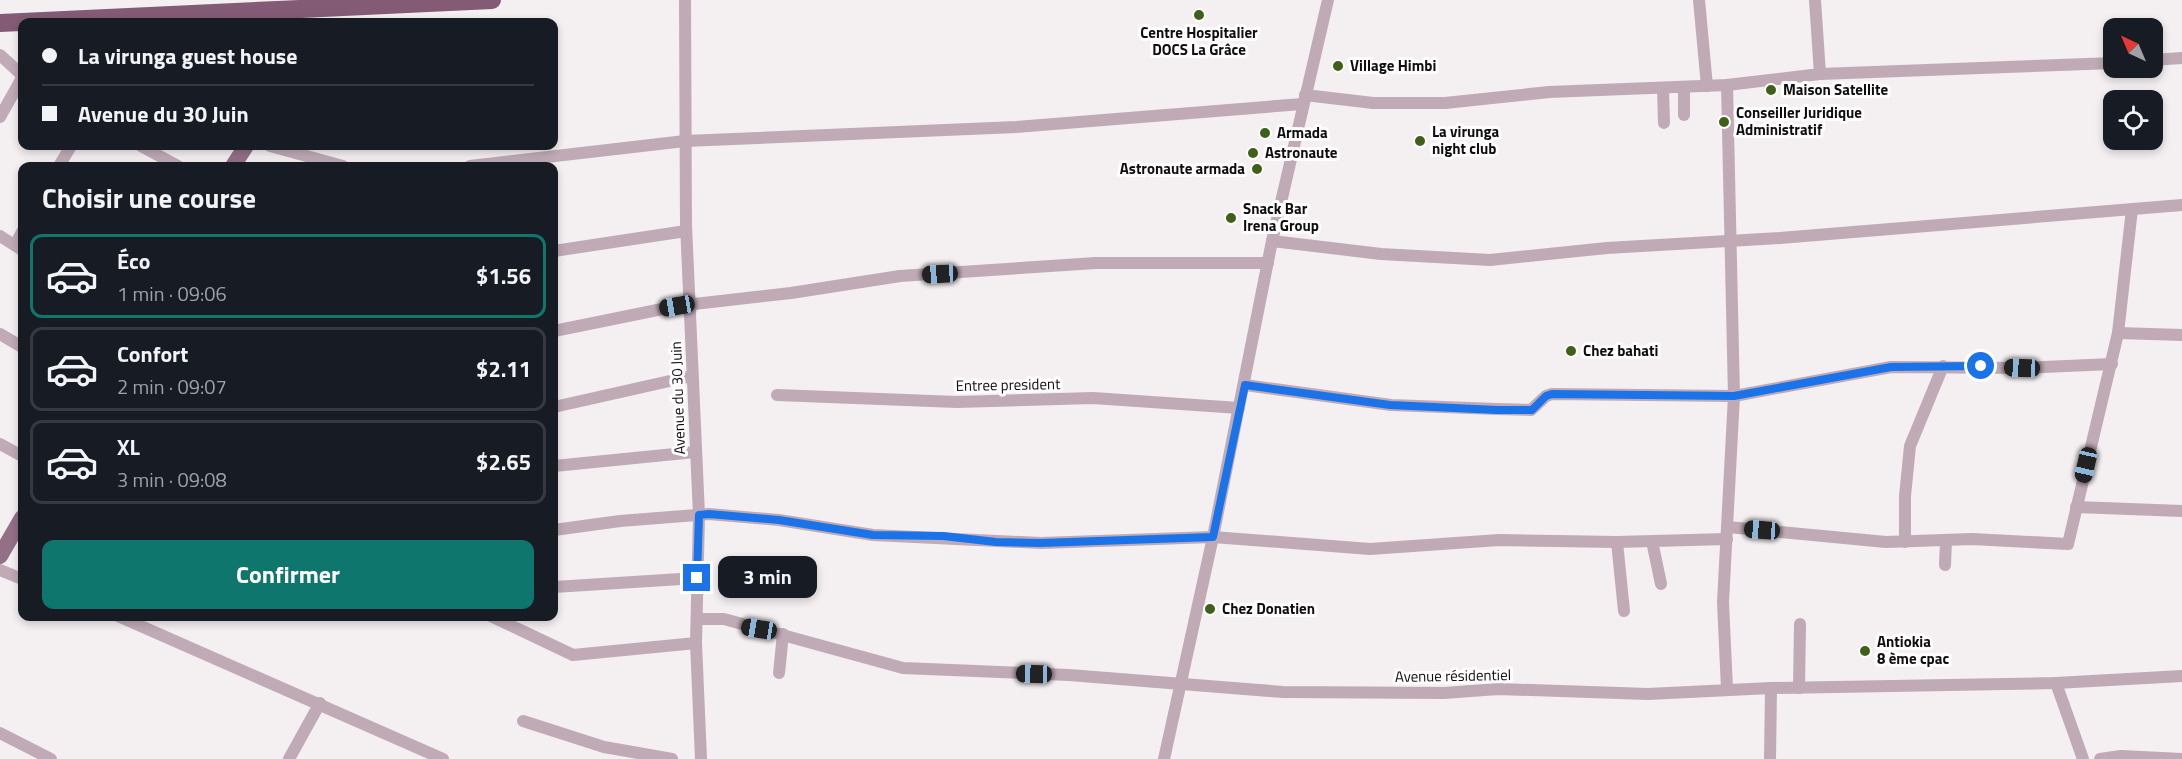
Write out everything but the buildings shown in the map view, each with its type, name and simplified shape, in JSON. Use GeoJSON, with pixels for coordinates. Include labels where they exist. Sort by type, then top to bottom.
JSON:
{"type":"FeatureCollection","features":[{"type":"Feature","properties":{"kind":"highway"},"geometry":{"type":"LineString","coordinates":[[127,18],[492,0]]}},
{"type":"Feature","properties":{"kind":"highway"},"geometry":{"type":"LineString","coordinates":[[0,23],[18,22]]}},
{"type":"Feature","properties":{"kind":"main road"},"geometry":{"type":"LineString","coordinates":[[1,553],[18,525]]}},
{"type":"Feature","properties":{"kind":"street","name":"Avenue du 30 Juin"},"geometry":{"type":"LineString","coordinates":[[685,0],[686,231],[699,515],[696,643],[701,759]]}},
{"type":"Feature","properties":{"kind":"street"},"geometry":{"type":"LineString","coordinates":[[1164,759],[1245,385],[1272,241],[1328,0]]}},
{"type":"Feature","properties":{"kind":"street"},"geometry":{"type":"LineString","coordinates":[[1699,0],[1707,86]]}},
{"type":"Feature","properties":{"kind":"street"},"geometry":{"type":"LineString","coordinates":[[1815,0],[1820,74]]}},
{"type":"Feature","properties":{"kind":"street"},"geometry":{"type":"LineString","coordinates":[[0,55],[18,72]]}},
{"type":"Feature","properties":{"kind":"street"},"geometry":{"type":"LineString","coordinates":[[2163,59],[2182,58]]}},
{"type":"Feature","properties":{"kind":"street"},"geometry":{"type":"LineString","coordinates":[[504,162],[685,141],[1016,127],[1304,100],[1438,103],[1549,92],[1727,85],[1820,74],[2103,63]]}},
{"type":"Feature","properties":{"kind":"street"},"geometry":{"type":"LineString","coordinates":[[0,117],[18,83]]}},
{"type":"Feature","properties":{"kind":"street"},"geometry":{"type":"LineString","coordinates":[[1727,85],[1734,396],[1723,612],[1727,690]]}},
{"type":"Feature","properties":{"kind":"street"},"geometry":{"type":"LineString","coordinates":[[1663,88],[1664,123]]}},
{"type":"Feature","properties":{"kind":"street"},"geometry":{"type":"LineString","coordinates":[[1684,88],[1684,115]]}},
{"type":"Feature","properties":{"kind":"street"},"geometry":{"type":"LineString","coordinates":[[148,150],[171,162]]}},
{"type":"Feature","properties":{"kind":"street"},"geometry":{"type":"LineString","coordinates":[[284,150],[328,162]]}},
{"type":"Feature","properties":{"kind":"street"},"geometry":{"type":"LineString","coordinates":[[1272,241],[1381,254],[1476,261],[1607,248],[1731,241],[2182,205]]}},
{"type":"Feature","properties":{"kind":"street"},"geometry":{"type":"LineString","coordinates":[[558,529],[620,521],[699,515],[779,520],[873,535],[943,536],[996,542],[1041,543],[1213,537],[1370,549],[1499,540],[1652,541],[1728,533],[1905,542],[1984,539],[2068,544],[2118,333],[2132,209]]}},
{"type":"Feature","properties":{"kind":"street"},"geometry":{"type":"LineString","coordinates":[[558,250],[686,231]]}},
{"type":"Feature","properties":{"kind":"street"},"geometry":{"type":"LineString","coordinates":[[0,236],[18,247]]}},
{"type":"Feature","properties":{"kind":"street"},"geometry":{"type":"LineString","coordinates":[[558,330],[689,304],[791,293],[900,276],[1096,263],[1268,263]]}},
{"type":"Feature","properties":{"kind":"street"},"geometry":{"type":"LineString","coordinates":[[2118,333],[2182,335]]}},
{"type":"Feature","properties":{"kind":"street"},"geometry":{"type":"LineString","coordinates":[[0,334],[18,345]]}},
{"type":"Feature","properties":{"kind":"street"},"geometry":{"type":"LineString","coordinates":[[1245,385],[1390,405],[1532,410],[1546,396],[1552,394],[1734,396],[1891,367],[2022,368],[2112,364]]}},
{"type":"Feature","properties":{"kind":"street"},"geometry":{"type":"LineString","coordinates":[[1905,542],[1905,496],[1910,446],[1943,366]]}},
{"type":"Feature","properties":{"kind":"street"},"geometry":{"type":"LineString","coordinates":[[558,406],[692,376]]}},
{"type":"Feature","properties":{"kind":"street","name":"Entree president"},"geometry":{"type":"LineString","coordinates":[[777,395],[957,402],[1093,398],[1239,408]]}},
{"type":"Feature","properties":{"kind":"street"},"geometry":{"type":"LineString","coordinates":[[0,444],[18,454]]}},
{"type":"Feature","properties":{"kind":"street"},"geometry":{"type":"LineString","coordinates":[[558,466],[695,452]]}},
{"type":"Feature","properties":{"kind":"street"},"geometry":{"type":"LineString","coordinates":[[2076,507],[2182,512]]}},
{"type":"Feature","properties":{"kind":"street"},"geometry":{"type":"LineString","coordinates":[[1945,565],[1946,540]]}},
{"type":"Feature","properties":{"kind":"street"},"geometry":{"type":"LineString","coordinates":[[1652,541],[1661,584]]}},
{"type":"Feature","properties":{"kind":"street"},"geometry":{"type":"LineString","coordinates":[[1617,542],[1624,611]]}},
{"type":"Feature","properties":{"kind":"street"},"geometry":{"type":"LineString","coordinates":[[0,570],[18,577]]}},
{"type":"Feature","properties":{"kind":"street"},"geometry":{"type":"LineString","coordinates":[[558,587],[697,578]]}},
{"type":"Feature","properties":{"kind":"street","name":"Avenue résidentiel"},"geometry":{"type":"LineString","coordinates":[[697,619],[724,619],[745,627],[783,634],[903,668],[1181,682],[1283,692],[1444,693],[1498,689],[1648,694],[1771,688],[2056,683],[2182,676]]}},
{"type":"Feature","properties":{"kind":"street"},"geometry":{"type":"LineString","coordinates":[[130,621],[443,759]]}},
{"type":"Feature","properties":{"kind":"street"},"geometry":{"type":"LineString","coordinates":[[501,621],[573,656],[696,643]]}},
{"type":"Feature","properties":{"kind":"street"},"geometry":{"type":"LineString","coordinates":[[1799,688],[1800,624]]}},
{"type":"Feature","properties":{"kind":"street"},"geometry":{"type":"LineString","coordinates":[[779,673],[783,634]]}},
{"type":"Feature","properties":{"kind":"street"},"geometry":{"type":"LineString","coordinates":[[2056,683],[2082,759]]}},
{"type":"Feature","properties":{"kind":"street"},"geometry":{"type":"LineString","coordinates":[[1770,759],[1771,688]]}},
{"type":"Feature","properties":{"kind":"street"},"geometry":{"type":"LineString","coordinates":[[290,759],[320,703]]}},
{"type":"Feature","properties":{"kind":"street"},"geometry":{"type":"LineString","coordinates":[[523,721],[604,747],[672,759]]}},
{"type":"Feature","properties":{"kind":"street"},"geometry":{"type":"LineString","coordinates":[[0,733],[51,759]]}},
{"type":"Feature","properties":{"kind":"street"},"geometry":{"type":"LineString","coordinates":[[2100,759],[2121,756],[2182,759]]}},
{"type":"Feature","properties":{"kind":"place","name":"Centre Hospitalier DOCS La Grâce"},"geometry":{"type":"Point","coordinates":[1199,15]}},
{"type":"Feature","properties":{"kind":"place","name":"Village Himbi"},"geometry":{"type":"Point","coordinates":[1338,66]}},
{"type":"Feature","properties":{"kind":"place","name":"Maison Satellite"},"geometry":{"type":"Point","coordinates":[1771,90]}},
{"type":"Feature","properties":{"kind":"place","name":"Conseiller Juridique Administratif"},"geometry":{"type":"Point","coordinates":[1724,122]}},
{"type":"Feature","properties":{"kind":"place","name":"Armada"},"geometry":{"type":"Point","coordinates":[1265,133]}},
{"type":"Feature","properties":{"kind":"place","name":"La virunga night club"},"geometry":{"type":"Point","coordinates":[1420,141]}},
{"type":"Feature","properties":{"kind":"place","name":"Astronaute"},"geometry":{"type":"Point","coordinates":[1253,153]}},
{"type":"Feature","properties":{"kind":"place","name":"Astronaute armada"},"geometry":{"type":"Point","coordinates":[1257,169]}},
{"type":"Feature","properties":{"kind":"place","name":"Snack Bar Irena Group"},"geometry":{"type":"Point","coordinates":[1231,218]}},
{"type":"Feature","properties":{"kind":"place","name":"Chez bahati"},"geometry":{"type":"Point","coordinates":[1571,351]}},
{"type":"Feature","properties":{"kind":"place","name":"Chez Donatien"},"geometry":{"type":"Point","coordinates":[1210,609]}},
{"type":"Feature","properties":{"kind":"place","name":"Antiokia 8 ème cpac"},"geometry":{"type":"Point","coordinates":[1865,651]}},
{"type":"Feature","properties":{"kind":"route"},"geometry":{"type":"LineString","coordinates":[[697,578],[699,515],[709,514],[779,520],[873,535],[943,536],[996,542],[1041,543],[1213,537],[1245,385],[1390,405],[1532,410],[1546,396],[1552,394],[1734,396],[1891,367],[1981,366]]}}]}
